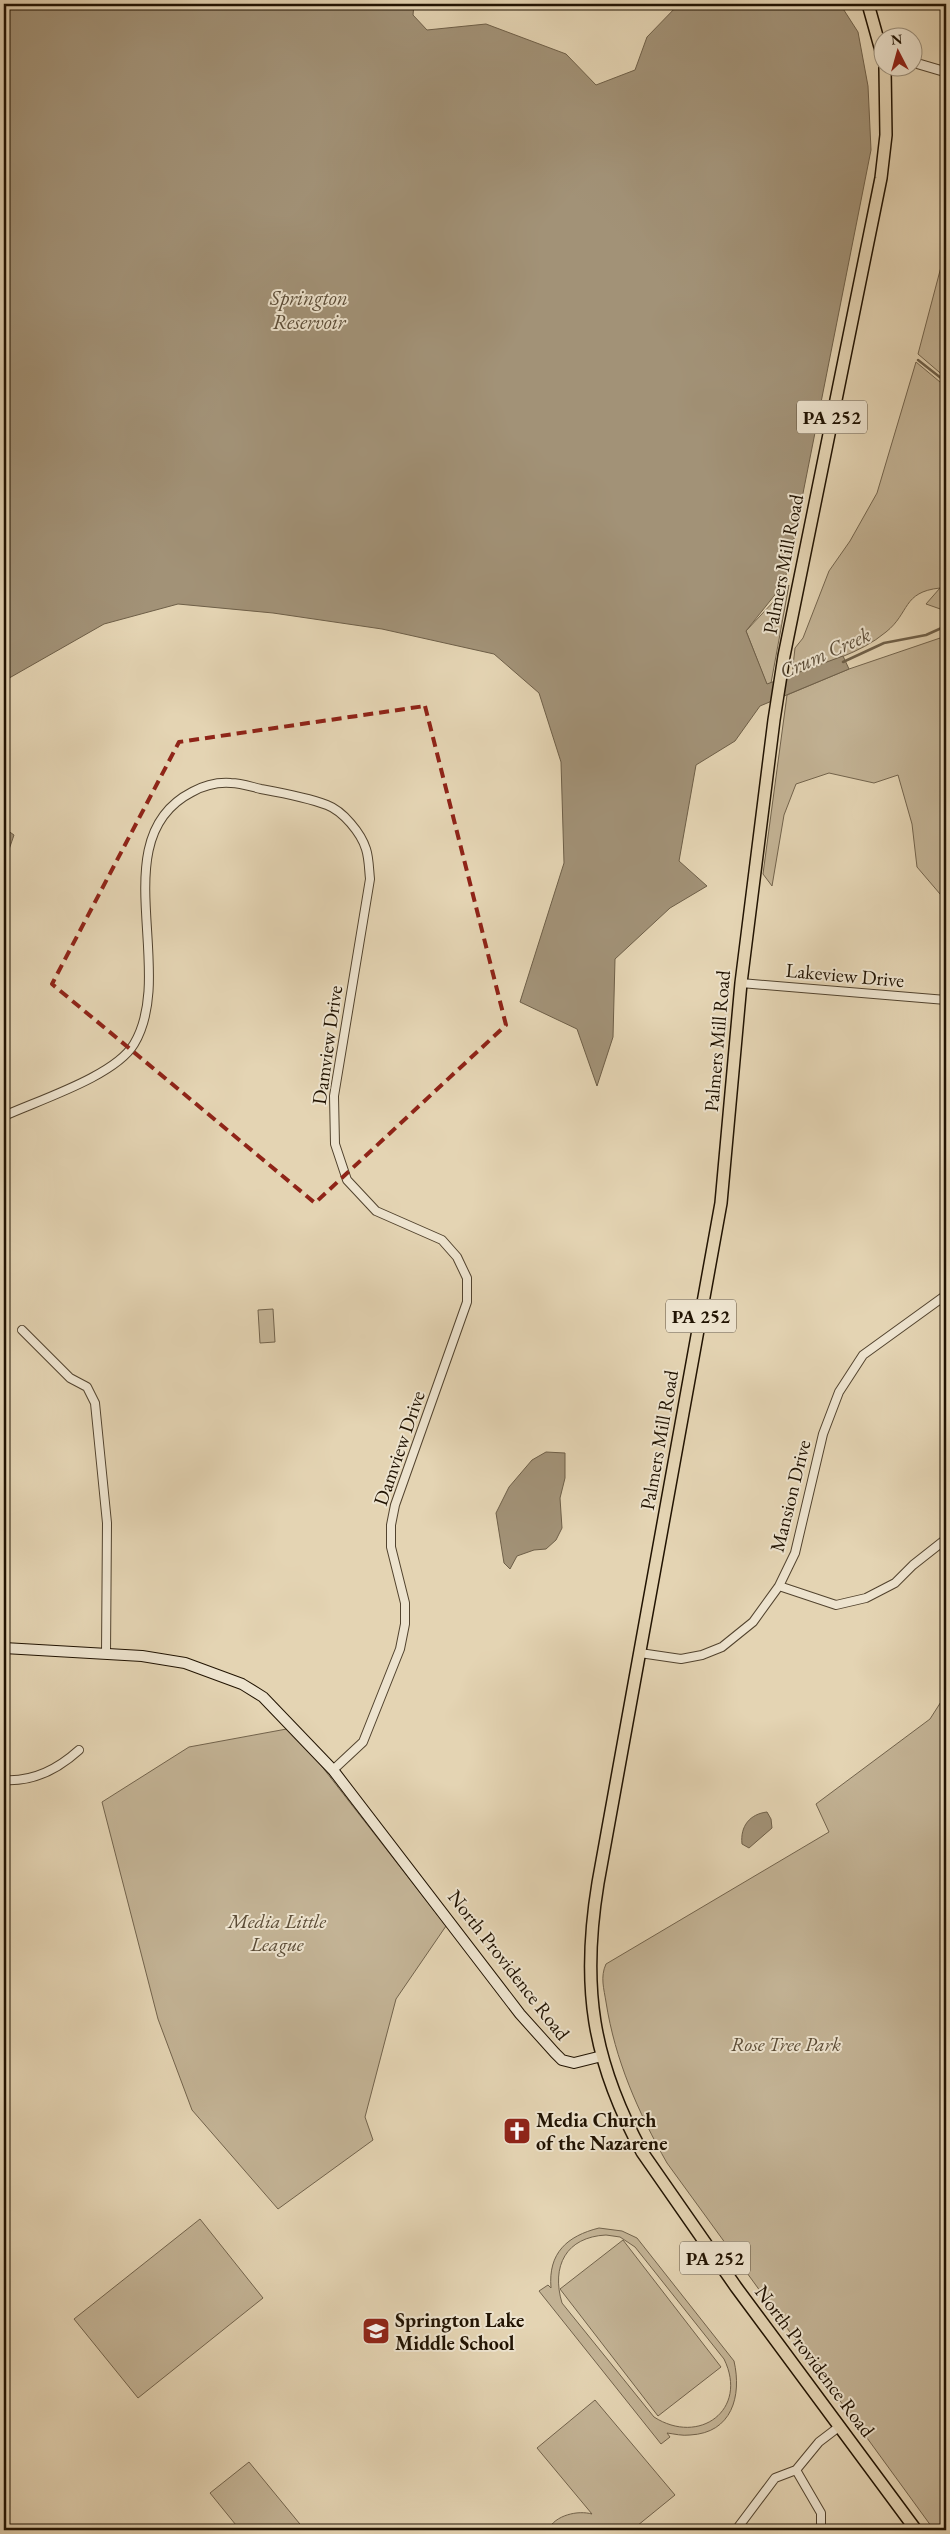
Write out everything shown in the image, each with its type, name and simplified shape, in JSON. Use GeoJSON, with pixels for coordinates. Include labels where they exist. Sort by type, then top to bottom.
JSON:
{"type":"FeatureCollection","features":[{"type":"Feature","properties":{"kind":"main road"},"geometry":{"type":"LineString","coordinates":[[868,4],[875,28]]}},
{"type":"Feature","properties":{"kind":"main road","name":"Palmers Mill Road"},"geometry":{"type":"LineString","coordinates":[[602,2056],[589,1979],[594,1908],[721,1203],[741,983],[774,720],[784,656],[881,178],[886,135],[884,78]]}},
{"type":"Feature","properties":{"kind":"main road","name":"North Providence Road"},"geometry":{"type":"LineString","coordinates":[[4,1648],[142,1656],[185,1663],[242,1684],[263,1698],[333,1770],[520,2014],[558,2056],[567,2063],[602,2056],[626,2120],[656,2175],[736,2287],[916,2530]]}},
{"type":"Feature","properties":{"kind":"street"},"geometry":{"type":"LineString","coordinates":[[922,65],[946,72]]}},
{"type":"Feature","properties":{"kind":"street","name":"Damview Drive"},"geometry":{"type":"LineString","coordinates":[[4,1116],[84,1081],[116,1064],[134,1044],[146,1017],[150,980],[145,871],[147,852],[151,838],[170,807],[203,786],[232,783],[313,800],[332,807],[358,834],[366,849],[370,879],[334,1096],[335,1144],[346,1180],[376,1211],[442,1240],[457,1257],[467,1278],[467,1302],[394,1510],[391,1547],[405,1603],[405,1617],[400,1649],[363,1742],[333,1770]]}},
{"type":"Feature","properties":{"kind":"street","name":"Lakeview Drive"},"geometry":{"type":"LineString","coordinates":[[741,983],[946,1000]]}},
{"type":"Feature","properties":{"kind":"street","name":"Mansion Drive"},"geometry":{"type":"LineString","coordinates":[[640,1653],[681,1659],[702,1656],[722,1647],[753,1622],[779,1586],[795,1553],[823,1434],[839,1392],[863,1355],[946,1295]]}},
{"type":"Feature","properties":{"kind":"street"},"geometry":{"type":"LineString","coordinates":[[22,1330],[70,1378],[87,1387],[96,1403],[108,1524],[106,1654]]}},
{"type":"Feature","properties":{"kind":"street"},"geometry":{"type":"LineString","coordinates":[[779,1586],[836,1605],[866,1598],[895,1583],[913,1565],[946,1539]]}},
{"type":"Feature","properties":{"kind":"street"},"geometry":{"type":"LineString","coordinates":[[4,1780],[15,1781],[38,1777],[64,1763],[78,1750]]}},
{"type":"Feature","properties":{"kind":"street"},"geometry":{"type":"LineString","coordinates":[[736,2530],[776,2478],[796,2470],[819,2442],[840,2426]]}},
{"type":"Feature","properties":{"kind":"street"},"geometry":{"type":"LineString","coordinates":[[796,2470],[821,2512],[821,2530]]}},
{"type":"Feature","properties":{"kind":"highlighted area"},"geometry":{"type":"Polygon","coordinates":[[[425,706],[506,1025],[315,1203],[52,984],[179,742],[425,706]]]}},
{"type":"Feature","properties":{"kind":"green space"},"geometry":{"type":"Polygon","coordinates":[[[946,248],[946,378],[918,354],[946,248]]]}},
{"type":"Feature","properties":{"kind":"green space"},"geometry":{"type":"Polygon","coordinates":[[[916,362],[946,387],[946,611],[926,604],[940,588],[928,590],[913,599],[894,625],[876,640],[841,657],[792,675],[795,648],[803,638],[829,571],[850,541],[877,493],[916,362]]]}},
{"type":"Feature","properties":{"kind":"green space"},"geometry":{"type":"Polygon","coordinates":[[[789,585],[771,683],[767,685],[746,631],[789,585]]]}},
{"type":"Feature","properties":{"kind":"green space"},"geometry":{"type":"Polygon","coordinates":[[[946,636],[946,901],[917,867],[912,824],[898,775],[874,783],[829,773],[796,784],[784,815],[772,886],[763,874],[787,695],[849,669],[946,636]]]}},
{"type":"Feature","properties":{"kind":"green space"},"geometry":{"type":"Polygon","coordinates":[[[273,1309],[275,1342],[260,1343],[258,1310],[273,1309]]]}},
{"type":"Feature","properties":{"kind":"green space","name":"Rose Tree Park"},"geometry":{"type":"Polygon","coordinates":[[[946,1694],[946,2530],[934,2530],[667,2163],[637,2105],[622,2065],[610,2023],[603,1978],[606,1964],[829,1832],[816,1804],[930,1719],[946,1694]]]}},
{"type":"Feature","properties":{"kind":"green space","name":"Media Little League"},"geometry":{"type":"Polygon","coordinates":[[[292,1728],[446,1926],[396,1999],[365,2117],[373,2140],[278,2209],[192,2110],[158,2019],[102,1802],[189,1747],[292,1728]]]}},
{"type":"Feature","properties":{"kind":"green space"},"geometry":{"type":"Polygon","coordinates":[[[200,2219],[263,2298],[138,2398],[74,2319],[200,2219]]]}},
{"type":"Feature","properties":{"kind":"green space"},"geometry":{"type":"Polygon","coordinates":[[[599,2228],[622,2231],[637,2238],[734,2361],[736,2374],[735,2399],[731,2410],[716,2428],[704,2433],[690,2435],[667,2433],[670,2437],[661,2444],[539,2291],[548,2285],[551,2288],[553,2265],[556,2256],[562,2248],[569,2241],[588,2231],[599,2228]],[[606,2235],[592,2237],[581,2241],[572,2248],[565,2256],[559,2277],[562,2303],[654,2417],[671,2425],[687,2427],[703,2425],[715,2418],[725,2407],[730,2394],[730,2377],[724,2359],[635,2247],[620,2237],[606,2235]]]}},
{"type":"Feature","properties":{"kind":"green space"},"geometry":{"type":"Polygon","coordinates":[[[623,2240],[721,2367],[658,2416],[560,2289],[623,2240]]]}},
{"type":"Feature","properties":{"kind":"green space"},"geometry":{"type":"Polygon","coordinates":[[[595,2400],[675,2495],[632,2530],[548,2530],[561,2517],[574,2513],[592,2514],[537,2448],[595,2400]]]}},
{"type":"Feature","properties":{"kind":"green space"},"geometry":{"type":"Polygon","coordinates":[[[249,2462],[304,2529],[240,2530],[210,2493],[249,2462]]]}},
{"type":"Feature","properties":{"kind":"water","name":"Springton Reservoir"},"geometry":{"type":"Polygon","coordinates":[[[4,4],[414,4],[413,15],[427,30],[486,24],[566,54],[596,85],[635,70],[647,37],[679,4],[840,4],[858,32],[868,86],[871,150],[788,569],[782,586],[746,631],[767,684],[843,656],[849,669],[760,706],[735,741],[696,765],[679,861],[707,886],[670,908],[615,959],[613,1037],[597,1086],[577,1029],[520,1002],[564,863],[561,762],[539,693],[494,654],[382,629],[273,613],[178,604],[104,624],[4,681],[4,4]]]}},
{"type":"Feature","properties":{"kind":"water"},"geometry":{"type":"Polygon","coordinates":[[[4,828],[14,835],[4,864],[4,828]]]}},
{"type":"Feature","properties":{"kind":"water"},"geometry":{"type":"Polygon","coordinates":[[[546,1452],[565,1453],[565,1478],[560,1498],[562,1528],[556,1540],[546,1549],[534,1550],[517,1556],[510,1569],[504,1563],[496,1513],[509,1487],[532,1460],[546,1452]]]}},
{"type":"Feature","properties":{"kind":"water"},"geometry":{"type":"Polygon","coordinates":[[[767,1812],[771,1819],[772,1828],[749,1848],[742,1844],[743,1832],[747,1822],[756,1815],[767,1812]]]}},
{"type":"Feature","properties":{"kind":"waterway"},"geometry":{"type":"LineString","coordinates":[[918,360],[946,382]]}},
{"type":"Feature","properties":{"kind":"waterway","name":"Crum Creek"},"geometry":{"type":"LineString","coordinates":[[843,662],[884,643],[926,635],[946,626]]}},
{"type":"Feature","properties":{"kind":"place","name":"Media Church of the Nazarene"},"geometry":{"type":"Point","coordinates":[517,2131]}},
{"type":"Feature","properties":{"kind":"place","name":"Springton Lake Middle School"},"geometry":{"type":"Point","coordinates":[376,2331]}}]}
